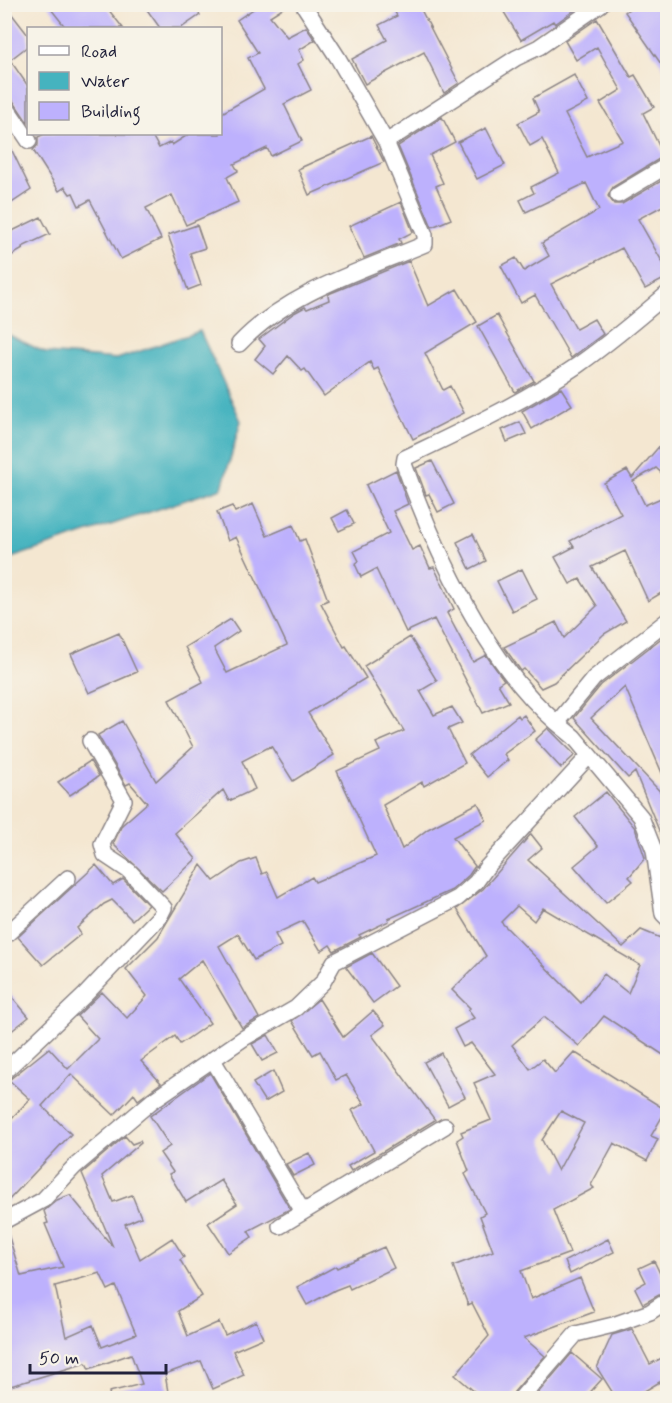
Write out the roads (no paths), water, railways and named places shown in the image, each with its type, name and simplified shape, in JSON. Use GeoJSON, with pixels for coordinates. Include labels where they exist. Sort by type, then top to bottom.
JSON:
{"type":"FeatureCollection","features":[{"type":"Feature","properties":{"kind":"street"},"geometry":{"type":"LineString","coordinates":[[239,344],[278,312],[303,296],[425,244],[425,235],[386,142],[338,58],[303,4]]}},
{"type":"Feature","properties":{"kind":"street"},"geometry":{"type":"LineString","coordinates":[[386,142],[516,58],[538,47],[600,4]]}},
{"type":"Feature","properties":{"kind":"street"},"geometry":{"type":"LineString","coordinates":[[4,104],[29,141]]}},
{"type":"Feature","properties":{"kind":"street"},"geometry":{"type":"LineString","coordinates":[[618,195],[668,165]]}},
{"type":"Feature","properties":{"kind":"street"},"geometry":{"type":"LineString","coordinates":[[668,293],[628,327],[577,365],[475,423],[405,458],[404,464],[423,517],[477,621],[508,673],[538,707],[574,737],[588,757],[641,817],[654,850],[661,903],[668,919]]}},
{"type":"Feature","properties":{"kind":"street"},"geometry":{"type":"LineString","coordinates":[[557,723],[594,678],[668,620]]}},
{"type":"Feature","properties":{"kind":"street"},"geometry":{"type":"LineString","coordinates":[[4,1072],[85,995],[160,916],[164,908],[129,871],[105,855],[102,844],[124,800],[90,741]]}},
{"type":"Feature","properties":{"kind":"street"},"geometry":{"type":"LineString","coordinates":[[5,1219],[43,1200],[74,1167],[152,1101],[244,1038],[296,1008],[323,982],[334,962],[458,898],[476,882],[486,868],[588,757]]}},
{"type":"Feature","properties":{"kind":"street"},"geometry":{"type":"LineString","coordinates":[[4,937],[68,878]]}},
{"type":"Feature","properties":{"kind":"street"},"geometry":{"type":"LineString","coordinates":[[213,1060],[302,1210]]}},
{"type":"Feature","properties":{"kind":"street"},"geometry":{"type":"LineString","coordinates":[[280,1226],[302,1210],[445,1126]]}},
{"type":"Feature","properties":{"kind":"street"},"geometry":{"type":"LineString","coordinates":[[521,1398],[576,1334],[613,1325],[650,1312],[668,1300]]}},
{"type":"Feature","properties":{"kind":"water"},"geometry":{"type":"Polygon","coordinates":[[[200,331],[241,421],[222,488],[5,560],[5,333],[46,353],[117,359],[200,331]]]}}]}
